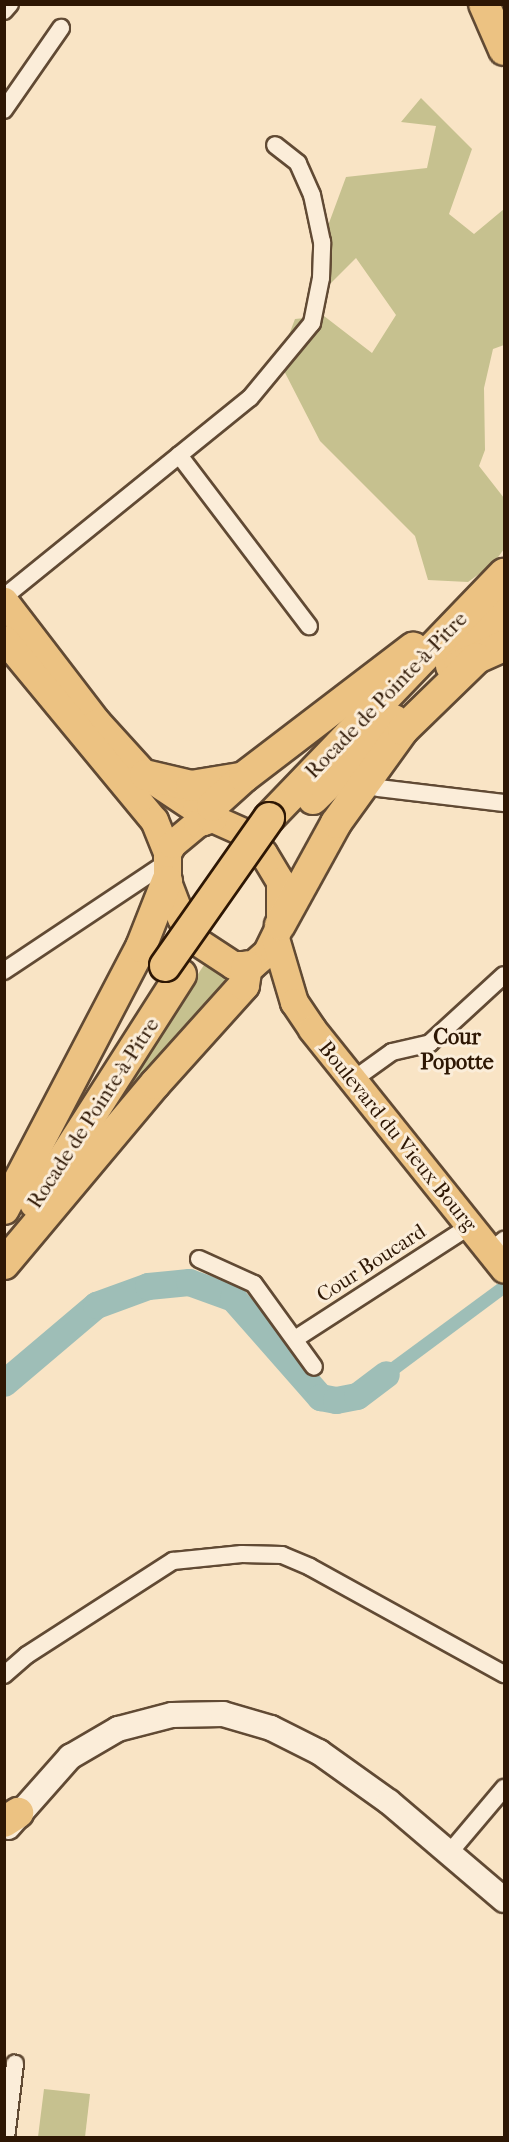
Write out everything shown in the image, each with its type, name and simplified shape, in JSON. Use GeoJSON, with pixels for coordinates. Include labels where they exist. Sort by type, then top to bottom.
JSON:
{"type":"FeatureCollection","features":[{"type":"Feature","properties":{"kind":"highway"},"geometry":{"type":"LineString","coordinates":[[484,4],[504,50]]}},
{"type":"Feature","properties":{"kind":"highway"},"geometry":{"type":"LineString","coordinates":[[208,820],[212,806],[244,777],[400,656],[450,624],[499,572]]}},
{"type":"Feature","properties":{"kind":"highway","name":"Rocade de Pointe-à-Pitre"},"geometry":{"type":"LineString","coordinates":[[277,824],[450,624],[499,572]]}},
{"type":"Feature","properties":{"kind":"highway","name":"Rocade de Pointe-à-Pitre"},"geometry":{"type":"LineString","coordinates":[[277,824],[416,701],[504,609]]}},
{"type":"Feature","properties":{"kind":"highway"},"geometry":{"type":"LineString","coordinates":[[443,674],[504,646]]}},
{"type":"Feature","properties":{"kind":"highway"},"geometry":{"type":"LineString","coordinates":[[277,932],[336,823],[403,730],[477,658]]}},
{"type":"Feature","properties":{"kind":"highway"},"geometry":{"type":"LineString","coordinates":[[403,730],[416,701]]}},
{"type":"Feature","properties":{"kind":"highway"},"geometry":{"type":"LineString","coordinates":[[145,775],[191,786],[244,777]]}},
{"type":"Feature","properties":{"kind":"highway"},"geometry":{"type":"LineString","coordinates":[[173,971],[277,824]]}},
{"type":"Feature","properties":{"kind":"highway"},"geometry":{"type":"LineString","coordinates":[[4,1211],[141,947],[166,866]]}},
{"type":"Feature","properties":{"kind":"highway"},"geometry":{"type":"LineString","coordinates":[[4,1264],[154,1084],[244,985],[250,965]]}},
{"type":"Feature","properties":{"kind":"highway","name":"Rocade de Pointe-à-Pitre"},"geometry":{"type":"LineString","coordinates":[[4,1211],[173,971]]}},
{"type":"Feature","properties":{"kind":"highway","name":"Rocade de Pointe-à-Pitre"},"geometry":{"type":"LineString","coordinates":[[4,1251],[173,971]]}},
{"type":"Feature","properties":{"kind":"highway"},"geometry":{"type":"LineString","coordinates":[[4,1197],[43,1138]]}},
{"type":"Feature","properties":{"kind":"main road"},"geometry":{"type":"LineString","coordinates":[[4,599],[97,722],[145,775],[196,809],[208,820],[244,832],[271,863],[282,895],[277,932],[267,952],[250,965],[221,959],[198,942],[181,918],[154,820],[4,639]]}},
{"type":"Feature","properties":{"kind":"main road"},"geometry":{"type":"LineString","coordinates":[[166,866],[185,832],[208,820]]}},
{"type":"Feature","properties":{"kind":"main road","name":"Boulevard du Vieux Bourg"},"geometry":{"type":"LineString","coordinates":[[277,932],[294,1002]]}},
{"type":"Feature","properties":{"kind":"main road","name":"Boulevard du Vieux Bourg"},"geometry":{"type":"LineString","coordinates":[[250,965],[294,1002],[353,1080],[471,1225],[501,1257]]}},
{"type":"Feature","properties":{"kind":"main road"},"geometry":{"type":"LineString","coordinates":[[13,1817],[70,1757],[118,1729],[148,1719],[203,1712],[271,1728],[319,1752],[450,1852],[504,1900]]}},
{"type":"Feature","properties":{"kind":"street"},"geometry":{"type":"LineString","coordinates":[[4,11],[10,4]]}},
{"type":"Feature","properties":{"kind":"street"},"geometry":{"type":"LineString","coordinates":[[4,110],[61,28]]}},
{"type":"Feature","properties":{"kind":"street"},"geometry":{"type":"LineString","coordinates":[[4,599],[250,398],[312,323],[321,278],[322,242],[312,195],[298,163],[275,145]]}},
{"type":"Feature","properties":{"kind":"street"},"geometry":{"type":"LineString","coordinates":[[179,455],[309,626]]}},
{"type":"Feature","properties":{"kind":"street"},"geometry":{"type":"LineString","coordinates":[[378,788],[504,803]]}},
{"type":"Feature","properties":{"kind":"street"},"geometry":{"type":"LineString","coordinates":[[4,971],[166,866]]}},
{"type":"Feature","properties":{"kind":"street"},"geometry":{"type":"LineString","coordinates":[[353,1080],[392,1052],[430,1043],[504,975]]}},
{"type":"Feature","properties":{"kind":"street","name":"Cour Boucard"},"geometry":{"type":"LineString","coordinates":[[295,1339],[471,1225]]}},
{"type":"Feature","properties":{"kind":"street"},"geometry":{"type":"LineString","coordinates":[[200,1259],[254,1284],[314,1367]]}},
{"type":"Feature","properties":{"kind":"street"},"geometry":{"type":"LineString","coordinates":[[4,1675],[27,1655],[173,1561],[242,1554],[282,1555],[310,1567],[504,1674]]}},
{"type":"Feature","properties":{"kind":"street"},"geometry":{"type":"LineString","coordinates":[[450,1852],[504,1788]]}},
{"type":"Feature","properties":{"kind":"street"},"geometry":{"type":"LineString","coordinates":[[6,2138],[15,2064]]}},
{"type":"Feature","properties":{"kind":"shaded area"},"geometry":{"type":"Polygon","coordinates":[[[421,98],[472,149],[449,214],[474,234],[504,209],[504,345],[493,349],[484,388],[485,450],[479,466],[504,498],[504,549],[493,564],[468,582],[428,580],[415,536],[320,441],[279,361],[295,319],[324,316],[372,353],[396,315],[356,258],[328,286],[312,269],[346,177],[427,168],[436,126],[401,122],[421,98]]]}},
{"type":"Feature","properties":{"kind":"shaded area"},"geometry":{"type":"Polygon","coordinates":[[[204,965],[229,981],[86,1143],[204,965]]]}},
{"type":"Feature","properties":{"kind":"shaded area"},"geometry":{"type":"Polygon","coordinates":[[[44,2089],[90,2094],[85,2137],[38,2137],[44,2089]]]}},
{"type":"Feature","properties":{"kind":"water"},"geometry":{"type":"Polygon","coordinates":[[[504,1279],[504,1295],[371,1394],[357,1396],[364,1384],[379,1371],[504,1279]]]}},
{"type":"Feature","properties":{"kind":"waterway"},"geometry":{"type":"LineString","coordinates":[[4,1383],[96,1305],[148,1286],[189,1282],[233,1298],[320,1397],[336,1400],[357,1396],[386,1374]]}},
{"type":"Feature","properties":{"kind":"district","name":"Cour Popotte"},"geometry":{"type":"Point","coordinates":[457,1050]}}]}
